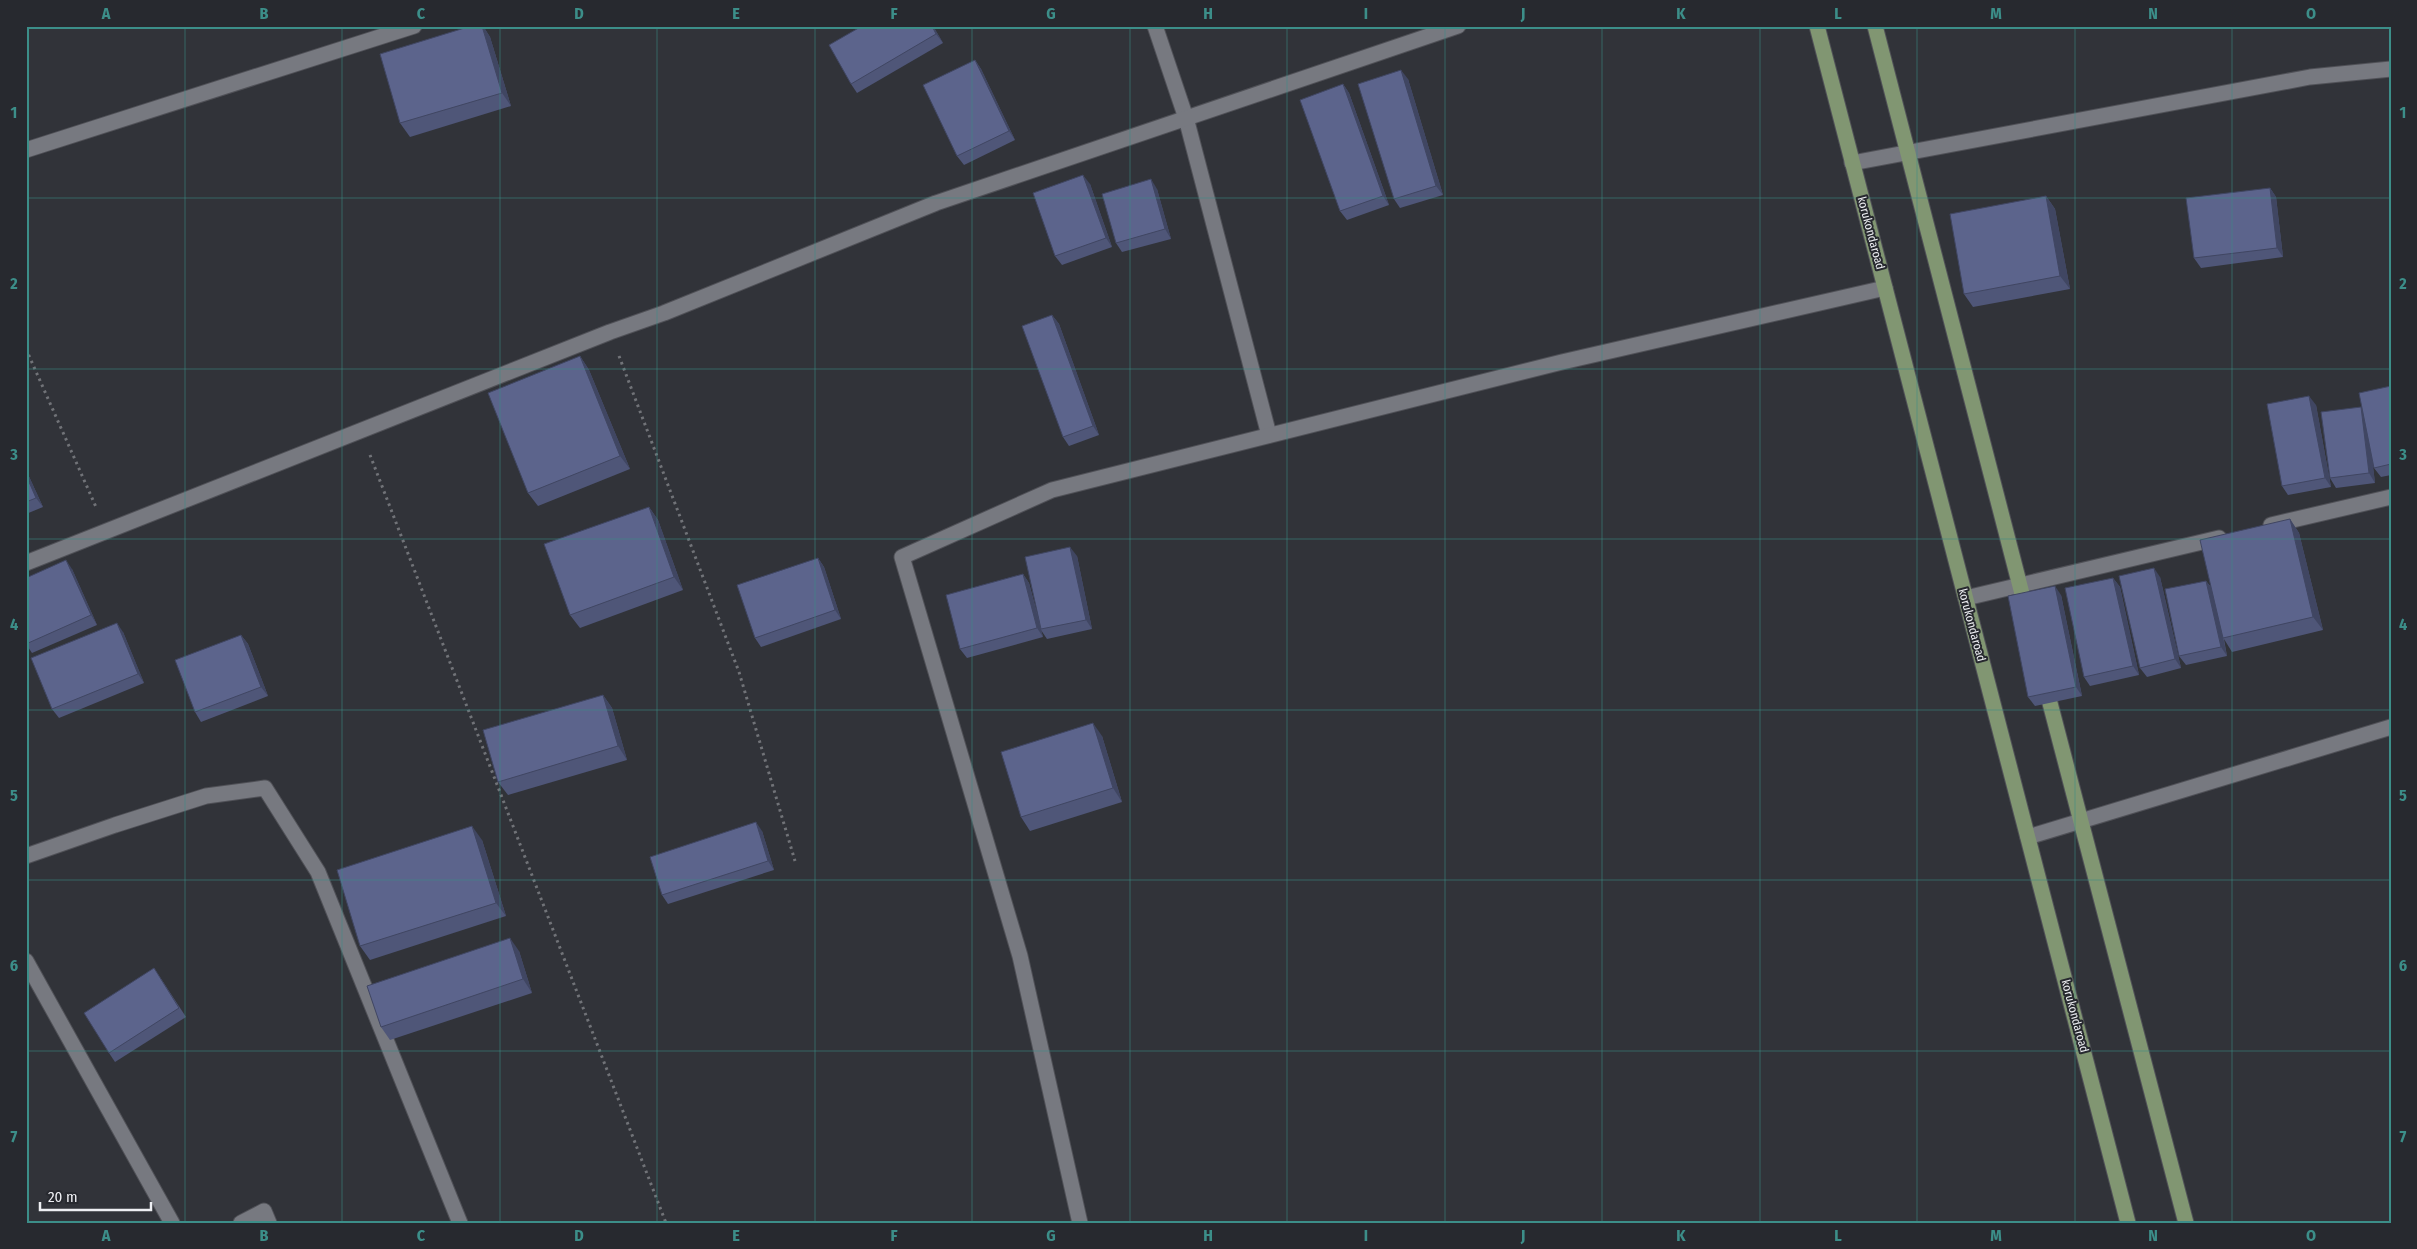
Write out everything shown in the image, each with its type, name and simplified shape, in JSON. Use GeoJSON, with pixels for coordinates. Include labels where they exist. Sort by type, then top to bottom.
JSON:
{"type":"FeatureCollection","features":[{"type":"Feature","properties":{"kind":"main road","name":"korukondaroad"},"geometry":{"type":"LineString","coordinates":[[1817,26],[2128,1223]]}},
{"type":"Feature","properties":{"kind":"main road"},"geometry":{"type":"LineString","coordinates":[[1874,26],[2029,623]]}},
{"type":"Feature","properties":{"kind":"main road"},"geometry":{"type":"LineString","coordinates":[[2042,670],[2186,1223]]}},
{"type":"Feature","properties":{"kind":"street"},"geometry":{"type":"LineString","coordinates":[[26,150],[414,26]]}},
{"type":"Feature","properties":{"kind":"street"},"geometry":{"type":"LineString","coordinates":[[1155,26],[1186,118],[1269,435]]}},
{"type":"Feature","properties":{"kind":"street"},"geometry":{"type":"LineString","coordinates":[[26,563],[610,332],[664,313],[936,203],[1458,26]]}},
{"type":"Feature","properties":{"kind":"street"},"geometry":{"type":"LineString","coordinates":[[1852,162],[2310,77],[2391,69]]}},
{"type":"Feature","properties":{"kind":"street"},"geometry":{"type":"LineString","coordinates":[[1080,1223],[1020,956],[902,557],[1052,490],[1562,362],[1885,288]]}},
{"type":"Feature","properties":{"kind":"street"},"geometry":{"type":"LineString","coordinates":[[2258,529],[2391,497]]}},
{"type":"Feature","properties":{"kind":"street"},"geometry":{"type":"LineString","coordinates":[[1966,598],[2229,536]]}},
{"type":"Feature","properties":{"kind":"street"},"geometry":{"type":"LineString","coordinates":[[2028,837],[2391,727]]}},
{"type":"Feature","properties":{"kind":"street"},"geometry":{"type":"LineString","coordinates":[[26,856],[206,796],[265,788],[318,872],[460,1223]]}},
{"type":"Feature","properties":{"kind":"street"},"geometry":{"type":"LineString","coordinates":[[26,961],[172,1223]]}},
{"type":"Feature","properties":{"kind":"street"},"geometry":{"type":"LineString","coordinates":[[241,1223],[264,1211],[269,1223]]}},
{"type":"Feature","properties":{"kind":"path"},"geometry":{"type":"LineString","coordinates":[[610,332],[739,672],[795,861]]}},
{"type":"Feature","properties":{"kind":"path"},"geometry":{"type":"LineString","coordinates":[[26,349],[107,532]]}},
{"type":"Feature","properties":{"kind":"path"},"geometry":{"type":"LineString","coordinates":[[361,431],[666,1223]]}},
{"type":"Feature","properties":{"kind":"building"},"geometry":{"type":"Polygon","coordinates":[[[471,26],[482,26],[502,93],[400,123],[380,54],[471,26]]]}},
{"type":"Feature","properties":{"kind":"building"},"geometry":{"type":"Polygon","coordinates":[[[862,26],[932,26],[936,34],[851,84],[829,45],[862,26]]]}},
{"type":"Feature","properties":{"kind":"building"},"geometry":{"type":"Polygon","coordinates":[[[975,60],[1009,131],[957,156],[923,85],[975,60]]]}},
{"type":"Feature","properties":{"kind":"building"},"geometry":{"type":"Polygon","coordinates":[[[1401,70],[1436,186],[1394,199],[1358,84],[1401,70]]]}},
{"type":"Feature","properties":{"kind":"building"},"geometry":{"type":"Polygon","coordinates":[[[1343,84],[1383,196],[1340,211],[1300,100],[1343,84]]]}},
{"type":"Feature","properties":{"kind":"building"},"geometry":{"type":"Polygon","coordinates":[[[1083,175],[1106,238],[1055,256],[1033,193],[1083,175]]]}},
{"type":"Feature","properties":{"kind":"building"},"geometry":{"type":"Polygon","coordinates":[[[1151,179],[1165,229],[1116,243],[1102,194],[1151,179]]]}},
{"type":"Feature","properties":{"kind":"building"},"geometry":{"type":"Polygon","coordinates":[[[2270,188],[2277,248],[2194,258],[2186,198],[2270,188]]]}},
{"type":"Feature","properties":{"kind":"building"},"geometry":{"type":"Polygon","coordinates":[[[2046,196],[2060,276],[1964,294],[1950,214],[2046,196]]]}},
{"type":"Feature","properties":{"kind":"building"},"geometry":{"type":"Polygon","coordinates":[[[1052,315],[1093,426],[1063,437],[1022,326],[1052,315]]]}},
{"type":"Feature","properties":{"kind":"building"},"geometry":{"type":"Polygon","coordinates":[[[580,356],[620,456],[528,493],[488,393],[580,356]]]}},
{"type":"Feature","properties":{"kind":"building"},"geometry":{"type":"Polygon","coordinates":[[[2391,386],[2391,464],[2374,468],[2359,393],[2391,386]]]}},
{"type":"Feature","properties":{"kind":"building"},"geometry":{"type":"Polygon","coordinates":[[[2309,396],[2325,478],[2282,486],[2267,404],[2309,396]]]}},
{"type":"Feature","properties":{"kind":"building"},"geometry":{"type":"Polygon","coordinates":[[[2361,407],[2369,473],[2330,478],[2321,412],[2361,407]]]}},
{"type":"Feature","properties":{"kind":"building"},"geometry":{"type":"Polygon","coordinates":[[[26,475],[36,498],[26,502],[26,475]]]}},
{"type":"Feature","properties":{"kind":"building"},"geometry":{"type":"Polygon","coordinates":[[[649,507],[674,577],[570,615],[544,544],[649,507]]]}},
{"type":"Feature","properties":{"kind":"building"},"geometry":{"type":"Polygon","coordinates":[[[2290,519],[2313,617],[2223,638],[2200,540],[2290,519]]]}},
{"type":"Feature","properties":{"kind":"building"},"geometry":{"type":"Polygon","coordinates":[[[1070,547],[1086,620],[1041,629],[1025,557],[1070,547]]]}},
{"type":"Feature","properties":{"kind":"building"},"geometry":{"type":"Polygon","coordinates":[[[818,558],[835,610],[755,638],[737,585],[818,558]]]}},
{"type":"Feature","properties":{"kind":"building"},"geometry":{"type":"Polygon","coordinates":[[[66,560],[91,615],[26,644],[26,578],[66,560]]]}},
{"type":"Feature","properties":{"kind":"building"},"geometry":{"type":"Polygon","coordinates":[[[2154,568],[2175,659],[2140,668],[2119,576],[2154,568]]]}},
{"type":"Feature","properties":{"kind":"building"},"geometry":{"type":"Polygon","coordinates":[[[1023,574],[1037,628],[960,649],[946,595],[1023,574]]]}},
{"type":"Feature","properties":{"kind":"building"},"geometry":{"type":"Polygon","coordinates":[[[2113,578],[2133,666],[2084,677],[2065,588],[2113,578]]]}},
{"type":"Feature","properties":{"kind":"building"},"geometry":{"type":"Polygon","coordinates":[[[2206,581],[2221,647],[2179,656],[2165,589],[2206,581]]]}},
{"type":"Feature","properties":{"kind":"building"},"geometry":{"type":"Polygon","coordinates":[[[2055,586],[2076,687],[2028,697],[2008,596],[2055,586]]]}},
{"type":"Feature","properties":{"kind":"building"},"geometry":{"type":"Polygon","coordinates":[[[117,623],[138,674],[52,709],[31,658],[117,623]]]}},
{"type":"Feature","properties":{"kind":"building"},"geometry":{"type":"Polygon","coordinates":[[[241,635],[261,687],[195,712],[175,660],[241,635]]]}},
{"type":"Feature","properties":{"kind":"building"},"geometry":{"type":"Polygon","coordinates":[[[603,695],[618,746],[498,782],[483,730],[603,695]]]}},
{"type":"Feature","properties":{"kind":"building"},"geometry":{"type":"Polygon","coordinates":[[[1093,723],[1113,788],[1021,817],[1001,752],[1093,723]]]}},
{"type":"Feature","properties":{"kind":"building"},"geometry":{"type":"Polygon","coordinates":[[[756,822],[768,861],[662,895],[650,857],[756,822]]]}},
{"type":"Feature","properties":{"kind":"building"},"geometry":{"type":"Polygon","coordinates":[[[472,826],[496,903],[360,946],[337,870],[472,826]]]}},
{"type":"Feature","properties":{"kind":"building"},"geometry":{"type":"Polygon","coordinates":[[[510,938],[523,979],[381,1027],[367,986],[510,938]]]}},
{"type":"Feature","properties":{"kind":"building"},"geometry":{"type":"Polygon","coordinates":[[[154,968],[179,1008],[109,1053],[84,1013],[154,968]]]}}]}
